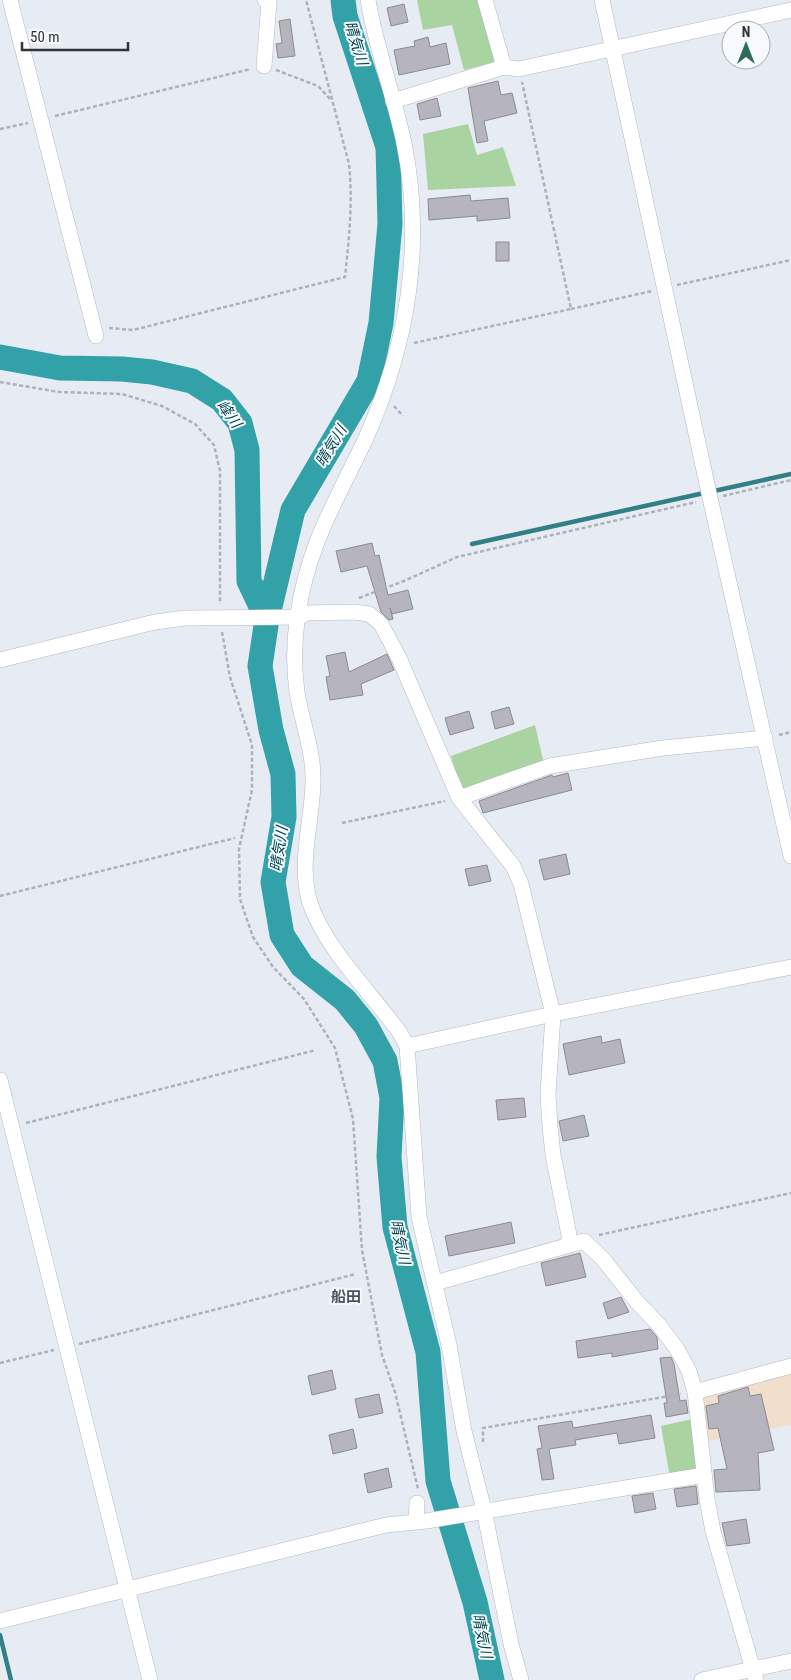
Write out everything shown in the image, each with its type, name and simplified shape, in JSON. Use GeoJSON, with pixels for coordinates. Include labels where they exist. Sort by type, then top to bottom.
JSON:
{"type":"FeatureCollection","features":[{"type":"Feature","properties":{"kind":"street"},"geometry":{"type":"LineString","coordinates":[[10,0],[95,332]]}},
{"type":"Feature","properties":{"kind":"street"},"geometry":{"type":"LineString","coordinates":[[264,66],[269,2],[266,0]]}},
{"type":"Feature","properties":{"kind":"street"},"geometry":{"type":"LineString","coordinates":[[368,0],[404,144],[412,221],[408,297],[399,343],[384,393],[367,435],[318,539],[294,616],[294,655],[298,694],[313,760],[313,784],[306,852],[306,879],[310,902],[319,924],[332,945],[383,1008],[400,1033],[406,1046],[419,1217],[435,1283],[464,1431],[484,1510],[511,1644],[521,1680]]}},
{"type":"Feature","properties":{"kind":"street"},"geometry":{"type":"LineString","coordinates":[[485,0],[511,68]]}},
{"type":"Feature","properties":{"kind":"street"},"geometry":{"type":"LineString","coordinates":[[602,0],[710,498],[791,856]]}},
{"type":"Feature","properties":{"kind":"street"},"geometry":{"type":"LineString","coordinates":[[393,101],[511,68],[614,50],[791,10]]}},
{"type":"Feature","properties":{"kind":"street"},"geometry":{"type":"LineString","coordinates":[[0,660],[155,622],[185,618],[294,616],[307,613],[344,612],[369,614],[381,624],[399,658],[459,798],[513,866],[521,884],[553,1014],[548,1095],[550,1126],[553,1155],[569,1236],[569,1245]]}},
{"type":"Feature","properties":{"kind":"street"},"geometry":{"type":"LineString","coordinates":[[459,798],[550,766],[663,748],[765,738]]}},
{"type":"Feature","properties":{"kind":"street"},"geometry":{"type":"LineString","coordinates":[[406,1046],[553,1014],[791,967]]}},
{"type":"Feature","properties":{"kind":"street"},"geometry":{"type":"LineString","coordinates":[[0,1080],[150,1680]]}},
{"type":"Feature","properties":{"kind":"street"},"geometry":{"type":"LineString","coordinates":[[435,1283],[584,1241],[603,1259],[677,1349],[689,1371],[695,1392],[704,1474],[713,1531],[755,1674]]}},
{"type":"Feature","properties":{"kind":"street"},"geometry":{"type":"LineString","coordinates":[[695,1392],[791,1366]]}},
{"type":"Feature","properties":{"kind":"street"},"geometry":{"type":"LineString","coordinates":[[0,1621],[386,1525],[421,1521],[704,1474]]}},
{"type":"Feature","properties":{"kind":"street"},"geometry":{"type":"LineString","coordinates":[[417,1504],[421,1521]]}},
{"type":"Feature","properties":{"kind":"street"},"geometry":{"type":"LineString","coordinates":[[702,1680],[755,1674],[791,1661]]}},
{"type":"Feature","properties":{"kind":"path"},"geometry":{"type":"LineString","coordinates":[[95,332],[133,330],[345,277],[351,225],[352,190],[350,164],[306,0]]}},
{"type":"Feature","properties":{"kind":"path"},"geometry":{"type":"LineString","coordinates":[[0,129],[264,66],[318,86],[332,101]]}},
{"type":"Feature","properties":{"kind":"path"},"geometry":{"type":"LineString","coordinates":[[511,68],[571,309]]}},
{"type":"Feature","properties":{"kind":"path"},"geometry":{"type":"LineString","coordinates":[[399,343],[423,342],[791,260]]}},
{"type":"Feature","properties":{"kind":"path"},"geometry":{"type":"LineString","coordinates":[[0,382],[59,392],[122,394],[162,406],[195,424],[214,445],[220,471],[220,617],[230,677],[252,745],[252,790],[239,849],[240,899],[253,937],[273,967],[304,999],[335,1048],[353,1119],[362,1250],[382,1355],[396,1392],[418,1488],[417,1504]]}},
{"type":"Feature","properties":{"kind":"path"},"geometry":{"type":"LineString","coordinates":[[344,612],[352,600],[404,581],[457,556],[791,480]]}},
{"type":"Feature","properties":{"kind":"path"},"geometry":{"type":"LineString","coordinates":[[342,823],[459,798]]}},
{"type":"Feature","properties":{"kind":"path"},"geometry":{"type":"LineString","coordinates":[[0,896],[235,838]]}},
{"type":"Feature","properties":{"kind":"path"},"geometry":{"type":"LineString","coordinates":[[12,1127],[316,1050]]}},
{"type":"Feature","properties":{"kind":"path"},"geometry":{"type":"LineString","coordinates":[[584,1241],[593,1236],[791,1192]]}},
{"type":"Feature","properties":{"kind":"path"},"geometry":{"type":"LineString","coordinates":[[0,1364],[356,1274]]}},
{"type":"Feature","properties":{"kind":"path"},"geometry":{"type":"LineString","coordinates":[[482,1447],[483,1428],[695,1392]]}},
{"type":"Feature","properties":{"kind":"shaded area"},"geometry":{"type":"Polygon","coordinates":[[[791,1363],[791,1425],[705,1442],[701,1386],[791,1363]]]}},
{"type":"Feature","properties":{"kind":"green space"},"geometry":{"type":"Polygon","coordinates":[[[417,0],[492,0],[508,59],[464,70],[452,25],[423,30],[417,0]]]}},
{"type":"Feature","properties":{"kind":"green space"},"geometry":{"type":"Polygon","coordinates":[[[468,124],[477,155],[503,147],[516,186],[428,190],[423,134],[468,124]]]}},
{"type":"Feature","properties":{"kind":"green space"},"geometry":{"type":"Polygon","coordinates":[[[535,725],[544,764],[461,790],[451,756],[535,725]]]}},
{"type":"Feature","properties":{"kind":"green space"},"geometry":{"type":"Polygon","coordinates":[[[701,1417],[708,1468],[670,1478],[661,1426],[701,1417]]]}},
{"type":"Feature","properties":{"kind":"building"},"geometry":{"type":"Polygon","coordinates":[[[404,4],[408,22],[391,26],[387,8],[404,4]]]}},
{"type":"Feature","properties":{"kind":"building"},"geometry":{"type":"Polygon","coordinates":[[[290,19],[295,56],[278,58],[276,44],[282,43],[279,21],[290,19]]]}},
{"type":"Feature","properties":{"kind":"building"},"geometry":{"type":"Polygon","coordinates":[[[428,37],[430,47],[446,43],[450,64],[399,75],[394,50],[415,46],[414,41],[428,37]]]}},
{"type":"Feature","properties":{"kind":"building"},"geometry":{"type":"Polygon","coordinates":[[[498,81],[501,95],[512,93],[517,113],[484,121],[488,141],[477,143],[468,88],[498,81]]]}},
{"type":"Feature","properties":{"kind":"building"},"geometry":{"type":"Polygon","coordinates":[[[437,98],[441,116],[420,120],[417,104],[437,98]]]}},
{"type":"Feature","properties":{"kind":"building"},"geometry":{"type":"Polygon","coordinates":[[[470,195],[471,201],[508,198],[510,218],[477,221],[477,216],[429,220],[428,199],[470,195]]]}},
{"type":"Feature","properties":{"kind":"building"},"geometry":{"type":"Polygon","coordinates":[[[496,242],[509,242],[509,261],[496,261],[496,242]]]}},
{"type":"Feature","properties":{"kind":"building"},"geometry":{"type":"Polygon","coordinates":[[[372,543],[375,556],[379,555],[388,595],[408,590],[413,609],[392,614],[390,608],[393,619],[389,620],[381,612],[367,566],[341,572],[336,551],[372,543]]]}},
{"type":"Feature","properties":{"kind":"building"},"geometry":{"type":"Polygon","coordinates":[[[345,652],[349,672],[387,654],[394,670],[361,684],[363,695],[330,700],[326,677],[330,676],[326,656],[345,652]]]}},
{"type":"Feature","properties":{"kind":"building"},"geometry":{"type":"Polygon","coordinates":[[[509,707],[514,724],[495,729],[491,712],[509,707]]]}},
{"type":"Feature","properties":{"kind":"building"},"geometry":{"type":"Polygon","coordinates":[[[469,711],[474,728],[450,735],[445,718],[469,711]]]}},
{"type":"Feature","properties":{"kind":"building"},"geometry":{"type":"Polygon","coordinates":[[[568,773],[572,790],[483,813],[479,801],[552,775],[553,777],[568,773]]]}},
{"type":"Feature","properties":{"kind":"building"},"geometry":{"type":"Polygon","coordinates":[[[566,854],[570,874],[544,880],[539,860],[566,854]]]}},
{"type":"Feature","properties":{"kind":"building"},"geometry":{"type":"Polygon","coordinates":[[[487,865],[491,881],[469,886],[465,869],[487,865]]]}},
{"type":"Feature","properties":{"kind":"building"},"geometry":{"type":"Polygon","coordinates":[[[601,1036],[602,1043],[620,1039],[625,1063],[569,1075],[563,1044],[601,1036]]]}},
{"type":"Feature","properties":{"kind":"building"},"geometry":{"type":"Polygon","coordinates":[[[524,1098],[526,1117],[498,1120],[496,1100],[524,1098]]]}},
{"type":"Feature","properties":{"kind":"building"},"geometry":{"type":"Polygon","coordinates":[[[584,1115],[589,1136],[563,1141],[559,1121],[584,1115]]]}},
{"type":"Feature","properties":{"kind":"building"},"geometry":{"type":"Polygon","coordinates":[[[511,1222],[515,1243],[449,1256],[445,1236],[511,1222]]]}},
{"type":"Feature","properties":{"kind":"building"},"geometry":{"type":"Polygon","coordinates":[[[580,1253],[586,1277],[546,1286],[541,1263],[580,1253]]]}},
{"type":"Feature","properties":{"kind":"building"},"geometry":{"type":"Polygon","coordinates":[[[621,1297],[629,1312],[608,1319],[603,1303],[621,1297]]]}},
{"type":"Feature","properties":{"kind":"building"},"geometry":{"type":"Polygon","coordinates":[[[650,1329],[657,1337],[658,1349],[612,1357],[612,1353],[578,1358],[576,1341],[650,1329]]]}},
{"type":"Feature","properties":{"kind":"building"},"geometry":{"type":"Polygon","coordinates":[[[671,1357],[674,1364],[680,1401],[686,1400],[688,1413],[666,1417],[664,1403],[667,1403],[660,1358],[671,1357]]]}},
{"type":"Feature","properties":{"kind":"building"},"geometry":{"type":"Polygon","coordinates":[[[332,1370],[336,1389],[312,1395],[308,1376],[332,1370]]]}},
{"type":"Feature","properties":{"kind":"building"},"geometry":{"type":"Polygon","coordinates":[[[748,1387],[750,1396],[761,1394],[774,1450],[758,1453],[760,1490],[716,1492],[714,1470],[727,1469],[718,1428],[709,1429],[706,1406],[719,1403],[718,1396],[748,1387]]]}},
{"type":"Feature","properties":{"kind":"building"},"geometry":{"type":"Polygon","coordinates":[[[379,1394],[383,1413],[359,1418],[355,1399],[379,1394]]]}},
{"type":"Feature","properties":{"kind":"building"},"geometry":{"type":"Polygon","coordinates":[[[651,1415],[655,1438],[619,1444],[617,1433],[575,1440],[576,1445],[549,1449],[554,1479],[542,1480],[537,1449],[542,1448],[538,1426],[572,1421],[573,1428],[651,1415]]]}},
{"type":"Feature","properties":{"kind":"building"},"geometry":{"type":"Polygon","coordinates":[[[353,1429],[357,1448],[333,1454],[329,1435],[353,1429]]]}},
{"type":"Feature","properties":{"kind":"building"},"geometry":{"type":"Polygon","coordinates":[[[388,1468],[392,1487],[368,1493],[364,1474],[388,1468]]]}},
{"type":"Feature","properties":{"kind":"building"},"geometry":{"type":"Polygon","coordinates":[[[696,1486],[698,1504],[677,1507],[674,1489],[696,1486]]]}},
{"type":"Feature","properties":{"kind":"building"},"geometry":{"type":"Polygon","coordinates":[[[653,1493],[656,1509],[635,1513],[632,1496],[653,1493]]]}},
{"type":"Feature","properties":{"kind":"building"},"geometry":{"type":"Polygon","coordinates":[[[746,1519],[750,1543],[727,1546],[722,1523],[746,1519]]]}},
{"type":"Feature","properties":{"kind":"waterway","name":"晴気川"},"geometry":{"type":"LineString","coordinates":[[343,0],[345,16],[388,147],[390,224],[381,323],[369,381],[293,510],[267,619],[260,666],[271,730],[283,774],[284,817],[273,882],[282,935],[302,966],[345,1000],[366,1026],[385,1061],[392,1098],[389,1157],[395,1227],[428,1352],[438,1481],[475,1602],[492,1680]]}},
{"type":"Feature","properties":{"kind":"waterway","name":"峰川"},"geometry":{"type":"LineString","coordinates":[[0,357],[60,368],[122,369],[152,372],[192,381],[222,400],[240,423],[247,450],[249,581],[267,619]]}},
{"type":"Feature","properties":{"kind":"waterway"},"geometry":{"type":"LineString","coordinates":[[714,491],[791,474]]}},
{"type":"Feature","properties":{"kind":"waterway"},"geometry":{"type":"LineString","coordinates":[[472,544],[704,493]]}},
{"type":"Feature","properties":{"kind":"waterway"},"geometry":{"type":"LineString","coordinates":[[0,1635],[11,1680]]}},
{"type":"Feature","properties":{"kind":"district","name":"船田"},"geometry":{"type":"Point","coordinates":[346,1297]}}]}
